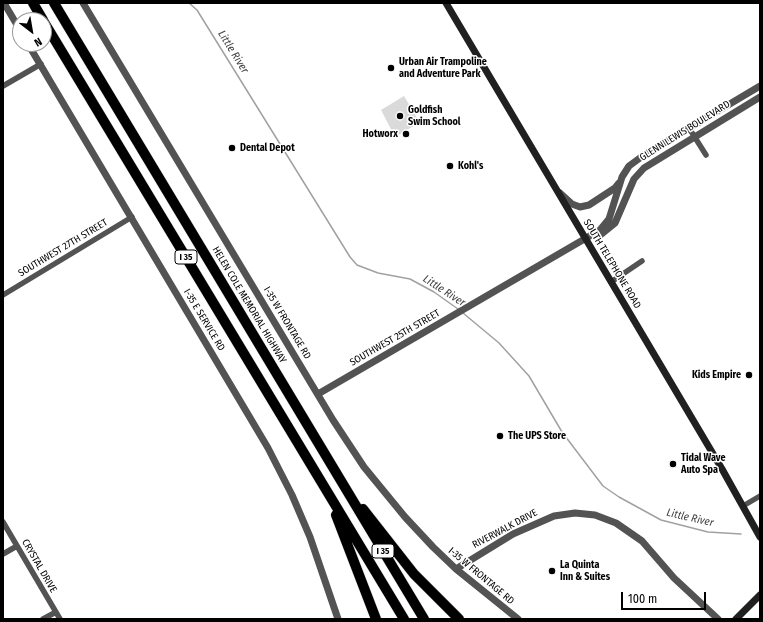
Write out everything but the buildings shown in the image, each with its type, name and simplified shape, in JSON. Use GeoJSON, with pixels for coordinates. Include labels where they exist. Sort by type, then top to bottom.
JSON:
{"type":"FeatureCollection","features":[{"type":"Feature","properties":{"kind":"highway","name":"I 35"},"geometry":{"type":"LineString","coordinates":[[33,3],[38,12]]}},
{"type":"Feature","properties":{"kind":"highway","name":"HELEN COLE MEMORIAL HIGHWAY"},"geometry":{"type":"LineString","coordinates":[[54,3],[424,619]]}},
{"type":"Feature","properties":{"kind":"highway","name":"I 35"},"geometry":{"type":"LineString","coordinates":[[52,34],[404,619]]}},
{"type":"Feature","properties":{"kind":"highway"},"geometry":{"type":"LineString","coordinates":[[342,484],[385,535],[414,574],[459,619]]}},
{"type":"Feature","properties":{"kind":"highway"},"geometry":{"type":"LineString","coordinates":[[328,493],[376,619]]}},
{"type":"Feature","properties":{"kind":"main road","name":"SOUTH TELEPHONE ROAD"},"geometry":{"type":"LineString","coordinates":[[446,3],[760,537]]}},
{"type":"Feature","properties":{"kind":"main road"},"geometry":{"type":"LineString","coordinates":[[736,619],[760,595]]}},
{"type":"Feature","properties":{"kind":"street"},"geometry":{"type":"LineString","coordinates":[[4,3],[12,16]]}},
{"type":"Feature","properties":{"kind":"street","name":"I-35 W FRONTAGE RD"},"geometry":{"type":"LineString","coordinates":[[83,3],[350,446],[381,489],[433,547],[456,569],[518,619]]}},
{"type":"Feature","properties":{"kind":"street","name":"I-35 E SERVICE RD"},"geometry":{"type":"LineString","coordinates":[[33,52],[263,438],[279,468],[310,536],[338,619]]}},
{"type":"Feature","properties":{"kind":"street"},"geometry":{"type":"LineString","coordinates":[[3,86],[41,64]]}},
{"type":"Feature","properties":{"kind":"street","name":"GLENN LEWIS BOULEVARD"},"geometry":{"type":"LineString","coordinates":[[585,239],[600,230],[609,219],[621,180],[625,172],[635,160],[760,86]]}},
{"type":"Feature","properties":{"kind":"street","name":"GLENN LEWIS BOULEVARD"},"geometry":{"type":"LineString","coordinates":[[585,239],[596,237],[615,223],[634,180],[644,168],[760,97]]}},
{"type":"Feature","properties":{"kind":"street"},"geometry":{"type":"LineString","coordinates":[[689,128],[706,155]]}},
{"type":"Feature","properties":{"kind":"street","name":"GLENN LEWIS BOULEVARD"},"geometry":{"type":"LineString","coordinates":[[557,191],[572,204],[580,207],[589,205],[605,196],[615,188],[621,180]]}},
{"type":"Feature","properties":{"kind":"street","name":"SOUTHWEST 27TH STREET"},"geometry":{"type":"LineString","coordinates":[[3,295],[132,217]]}},
{"type":"Feature","properties":{"kind":"street","name":"SOUTHWEST 25TH STREET"},"geometry":{"type":"LineString","coordinates":[[318,394],[585,239]]}},
{"type":"Feature","properties":{"kind":"street"},"geometry":{"type":"LineString","coordinates":[[611,282],[642,261]]}},
{"type":"Feature","properties":{"kind":"street"},"geometry":{"type":"LineString","coordinates":[[743,506],[760,496]]}},
{"type":"Feature","properties":{"kind":"street","name":"RIVERWALK DRIVE"},"geometry":{"type":"LineString","coordinates":[[456,569],[513,534],[554,516],[575,513],[595,515],[616,523],[642,541],[674,578],[718,619]]}},
{"type":"Feature","properties":{"kind":"street","name":"CRYSTAL DRIVE"},"geometry":{"type":"LineString","coordinates":[[3,522],[60,619]]}},
{"type":"Feature","properties":{"kind":"street"},"geometry":{"type":"LineString","coordinates":[[3,554],[17,546]]}},
{"type":"Feature","properties":{"kind":"street"},"geometry":{"type":"LineString","coordinates":[[43,619],[56,612]]}},
{"type":"Feature","properties":{"kind":"shaded area","name":"Goldfish Swim School"},"geometry":{"type":"Polygon","coordinates":[[[404,96],[419,121],[417,124],[395,137],[381,110],[404,96]]]}},
{"type":"Feature","properties":{"kind":"waterway","name":"Little River"},"geometry":{"type":"LineString","coordinates":[[189,3],[197,10],[350,257],[357,265],[378,273],[410,279],[434,292],[458,309]]}},
{"type":"Feature","properties":{"kind":"waterway","name":"Little River"},"geometry":{"type":"LineString","coordinates":[[463,313],[499,343],[529,376],[562,432],[603,486],[619,497],[661,520],[708,532],[741,534]]}},
{"type":"Feature","properties":{"kind":"place","name":"Urban Air Trampoline and Adventure Park"},"geometry":{"type":"Point","coordinates":[391,68]}},
{"type":"Feature","properties":{"kind":"place","name":"Goldfish Swim School"},"geometry":{"type":"Point","coordinates":[400,116]}},
{"type":"Feature","properties":{"kind":"place","name":"Hotworx"},"geometry":{"type":"Point","coordinates":[406,134]}},
{"type":"Feature","properties":{"kind":"place","name":"Dental Depot"},"geometry":{"type":"Point","coordinates":[232,148]}},
{"type":"Feature","properties":{"kind":"place","name":"Kohl's"},"geometry":{"type":"Point","coordinates":[450,166]}},
{"type":"Feature","properties":{"kind":"place","name":"Kids Empire"},"geometry":{"type":"Point","coordinates":[749,375]}},
{"type":"Feature","properties":{"kind":"place","name":"The UPS Store"},"geometry":{"type":"Point","coordinates":[500,436]}},
{"type":"Feature","properties":{"kind":"place","name":"Tidal Wave Auto Spa"},"geometry":{"type":"Point","coordinates":[673,464]}},
{"type":"Feature","properties":{"kind":"place","name":"La Quinta Inn & Suites"},"geometry":{"type":"Point","coordinates":[552,571]}}]}
